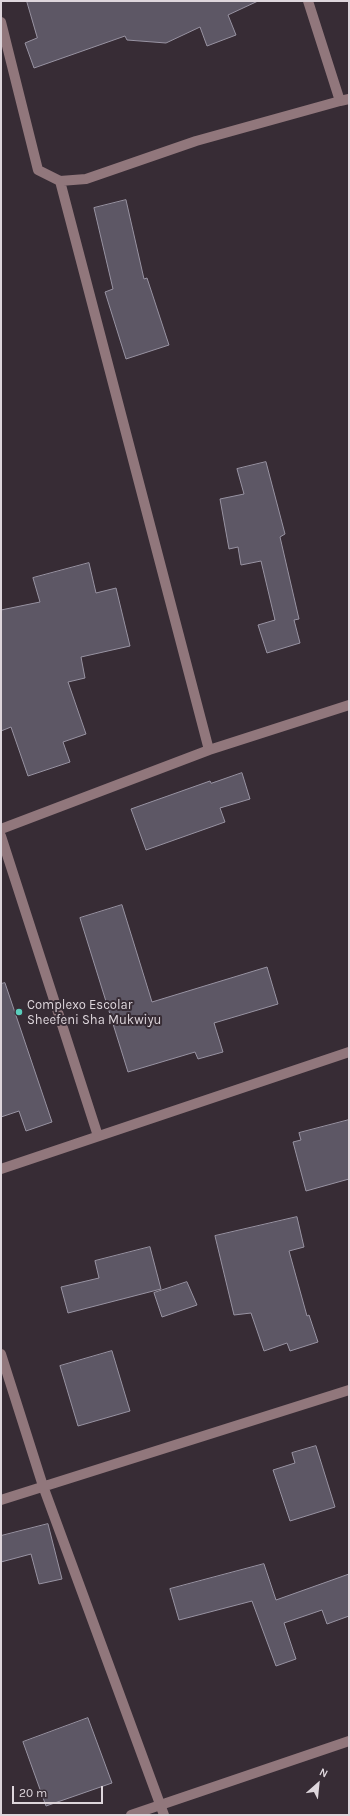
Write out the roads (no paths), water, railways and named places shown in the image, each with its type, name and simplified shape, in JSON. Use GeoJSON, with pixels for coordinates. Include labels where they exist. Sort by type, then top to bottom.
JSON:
{"type":"FeatureCollection","features":[{"type":"Feature","properties":{"kind":"street"},"geometry":{"type":"LineString","coordinates":[[1,22],[38,170],[60,182],[86,179],[196,141],[345,100],[308,1]]}},
{"type":"Feature","properties":{"kind":"street"},"geometry":{"type":"LineString","coordinates":[[60,182],[209,750]]}},
{"type":"Feature","properties":{"kind":"street"},"geometry":{"type":"LineString","coordinates":[[1,829],[209,750],[349,705]]}},
{"type":"Feature","properties":{"kind":"street"},"geometry":{"type":"LineString","coordinates":[[1,836],[98,1136]]}},
{"type":"Feature","properties":{"kind":"street"},"geometry":{"type":"LineString","coordinates":[[1,1169],[349,1052]]}},
{"type":"Feature","properties":{"kind":"street"},"geometry":{"type":"LineString","coordinates":[[1,1354],[43,1486],[164,1815]]}},
{"type":"Feature","properties":{"kind":"street"},"geometry":{"type":"LineString","coordinates":[[1,1500],[349,1390]]}},
{"type":"Feature","properties":{"kind":"street"},"geometry":{"type":"LineString","coordinates":[[131,1815],[349,1741]]}},
{"type":"Feature","properties":{"kind":"place","name":"Complexo Escolar Sheefeni Sha Mukwiyu"},"geometry":{"type":"Point","coordinates":[19,1012]}}]}
